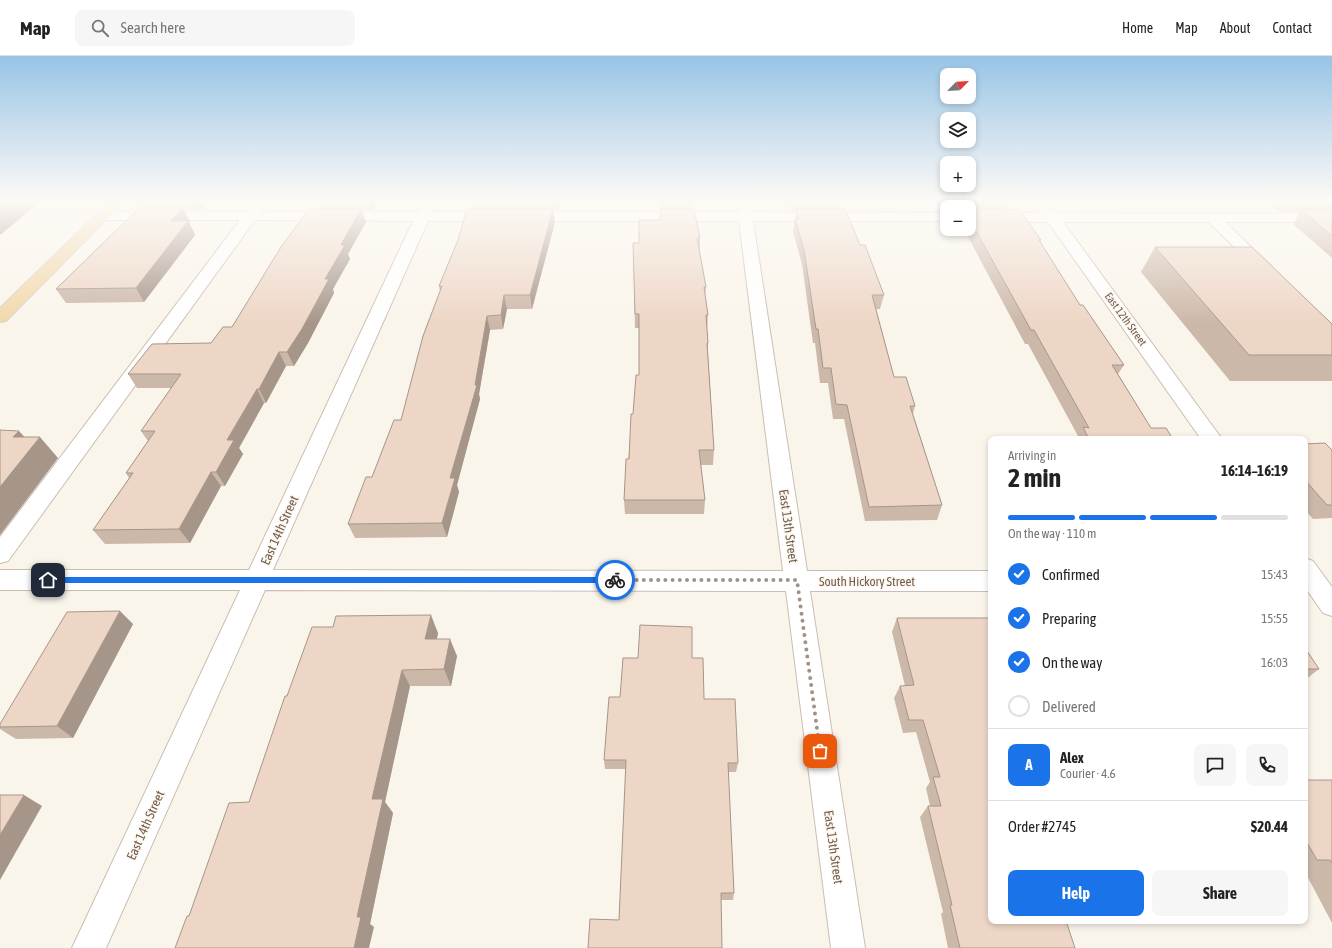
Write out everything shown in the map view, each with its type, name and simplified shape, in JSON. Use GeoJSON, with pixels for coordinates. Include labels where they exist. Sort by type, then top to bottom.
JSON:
{"type":"FeatureCollection","features":[{"type":"Feature","properties":{"kind":"main road"},"geometry":{"type":"LineString","coordinates":[[0,317],[76,242]]}},
{"type":"Feature","properties":{"kind":"street"},"geometry":{"type":"LineString","coordinates":[[0,554],[232,242]]}},
{"type":"Feature","properties":{"kind":"street","name":"East 14th Street"},"geometry":{"type":"LineString","coordinates":[[89,948],[411,242]]}},
{"type":"Feature","properties":{"kind":"street","name":"East 13th Street"},"geometry":{"type":"LineString","coordinates":[[750,242],[848,948]]}},
{"type":"Feature","properties":{"kind":"street","name":"East 12th Street"},"geometry":{"type":"LineString","coordinates":[[1071,242],[1210,436]]}},
{"type":"Feature","properties":{"kind":"street"},"geometry":{"type":"LineString","coordinates":[[1237,242],[1275,278]]}},
{"type":"Feature","properties":{"kind":"street"},"geometry":{"type":"LineString","coordinates":[[1314,578],[1332,606]]}},
{"type":"Feature","properties":{"kind":"street","name":"South Hickory Street"},"geometry":{"type":"LineString","coordinates":[[0,580],[988,581]]}},
{"type":"Feature","properties":{"kind":"building"},"geometry":{"type":"Polygon","coordinates":[[[105,242],[172,242],[136,288],[56,289],[105,242]]]}},
{"type":"Feature","properties":{"kind":"building"},"geometry":{"type":"Polygon","coordinates":[[[285,242],[343,242],[341,245],[345,245],[325,279],[329,279],[302,329],[287,352],[279,352],[259,389],[257,389],[227,440],[234,440],[216,472],[211,472],[179,529],[93,530],[133,473],[126,473],[155,431],[141,431],[181,374],[128,374],[152,344],[211,343],[223,327],[232,327],[285,242]]]}},
{"type":"Feature","properties":{"kind":"building"},"geometry":{"type":"Polygon","coordinates":[[[457,242],[544,242],[530,295],[504,295],[501,315],[487,316],[475,385],[477,385],[450,478],[455,478],[442,523],[348,524],[366,477],[372,477],[394,420],[401,420],[423,336],[442,286],[439,286],[457,242]]]}},
{"type":"Feature","properties":{"kind":"building"},"geometry":{"type":"Polygon","coordinates":[[[639,242],[698,242],[706,287],[704,287],[708,315],[706,315],[707,343],[714,450],[699,450],[705,500],[624,500],[626,459],[629,459],[631,414],[633,414],[636,375],[639,375],[639,314],[635,314],[633,243],[639,243],[639,242]]]}},
{"type":"Feature","properties":{"kind":"building"},"geometry":{"type":"Polygon","coordinates":[[[802,242],[859,242],[860,245],[865,245],[884,295],[872,295],[894,377],[906,377],[915,406],[910,406],[942,505],[869,507],[847,405],[836,404],[831,368],[823,368],[818,329],[816,329],[802,242]]]}},
{"type":"Feature","properties":{"kind":"building"},"geometry":{"type":"Polygon","coordinates":[[[982,242],[1040,242],[1080,305],[1083,305],[1124,365],[1112,365],[1151,428],[1166,428],[1171,436],[1088,436],[1083,427],[1089,428],[1034,330],[1031,330],[982,242]]]}},
{"type":"Feature","properties":{"kind":"building"},"geometry":{"type":"Polygon","coordinates":[[[1155,247],[1252,247],[1332,324],[1332,355],[1249,355],[1155,247]]]}},
{"type":"Feature","properties":{"kind":"building"},"geometry":{"type":"Polygon","coordinates":[[[0,430],[19,431],[13,437],[40,437],[0,487],[0,430]]]}},
{"type":"Feature","properties":{"kind":"building"},"geometry":{"type":"Polygon","coordinates":[[[1325,443],[1332,450],[1332,505],[1327,505],[1308,483],[1308,444],[1325,443]]]}},
{"type":"Feature","properties":{"kind":"building"},"geometry":{"type":"Polygon","coordinates":[[[120,611],[57,726],[0,727],[0,724],[67,612],[120,611]]]}},
{"type":"Feature","properties":{"kind":"building"},"geometry":{"type":"Polygon","coordinates":[[[431,615],[425,639],[450,639],[444,669],[402,670],[372,799],[383,799],[357,917],[361,917],[354,948],[175,948],[187,916],[189,916],[229,803],[249,802],[285,696],[287,696],[312,627],[333,627],[336,616],[431,615]]]}},
{"type":"Feature","properties":{"kind":"building"},"geometry":{"type":"Polygon","coordinates":[[[897,618],[988,618],[988,924],[1067,924],[1075,948],[960,948],[950,905],[952,905],[928,806],[941,806],[933,777],[940,777],[923,720],[909,720],[900,686],[914,685],[897,618]]]}},
{"type":"Feature","properties":{"kind":"building"},"geometry":{"type":"Polygon","coordinates":[[[640,625],[692,627],[692,658],[703,658],[704,699],[735,699],[738,763],[728,763],[734,893],[721,893],[722,948],[588,948],[590,919],[619,920],[626,760],[604,760],[609,697],[620,697],[623,658],[638,658],[640,625]]]}},
{"type":"Feature","properties":{"kind":"building"},"geometry":{"type":"Polygon","coordinates":[[[1308,652],[1319,669],[1308,669],[1308,652]]]}},
{"type":"Feature","properties":{"kind":"building"},"geometry":{"type":"Polygon","coordinates":[[[1308,780],[1332,780],[1332,863],[1330,860],[1317,860],[1308,844],[1308,780]]]}},
{"type":"Feature","properties":{"kind":"building"},"geometry":{"type":"Polygon","coordinates":[[[0,795],[24,795],[0,835],[0,795]]]}},
{"type":"Feature","properties":{"kind":"way so far"},"geometry":{"type":"LineString","coordinates":[[615,580],[797,580],[820,751]]}},
{"type":"Feature","properties":{"kind":"route"},"geometry":{"type":"LineString","coordinates":[[48,580],[615,580]]}}]}
